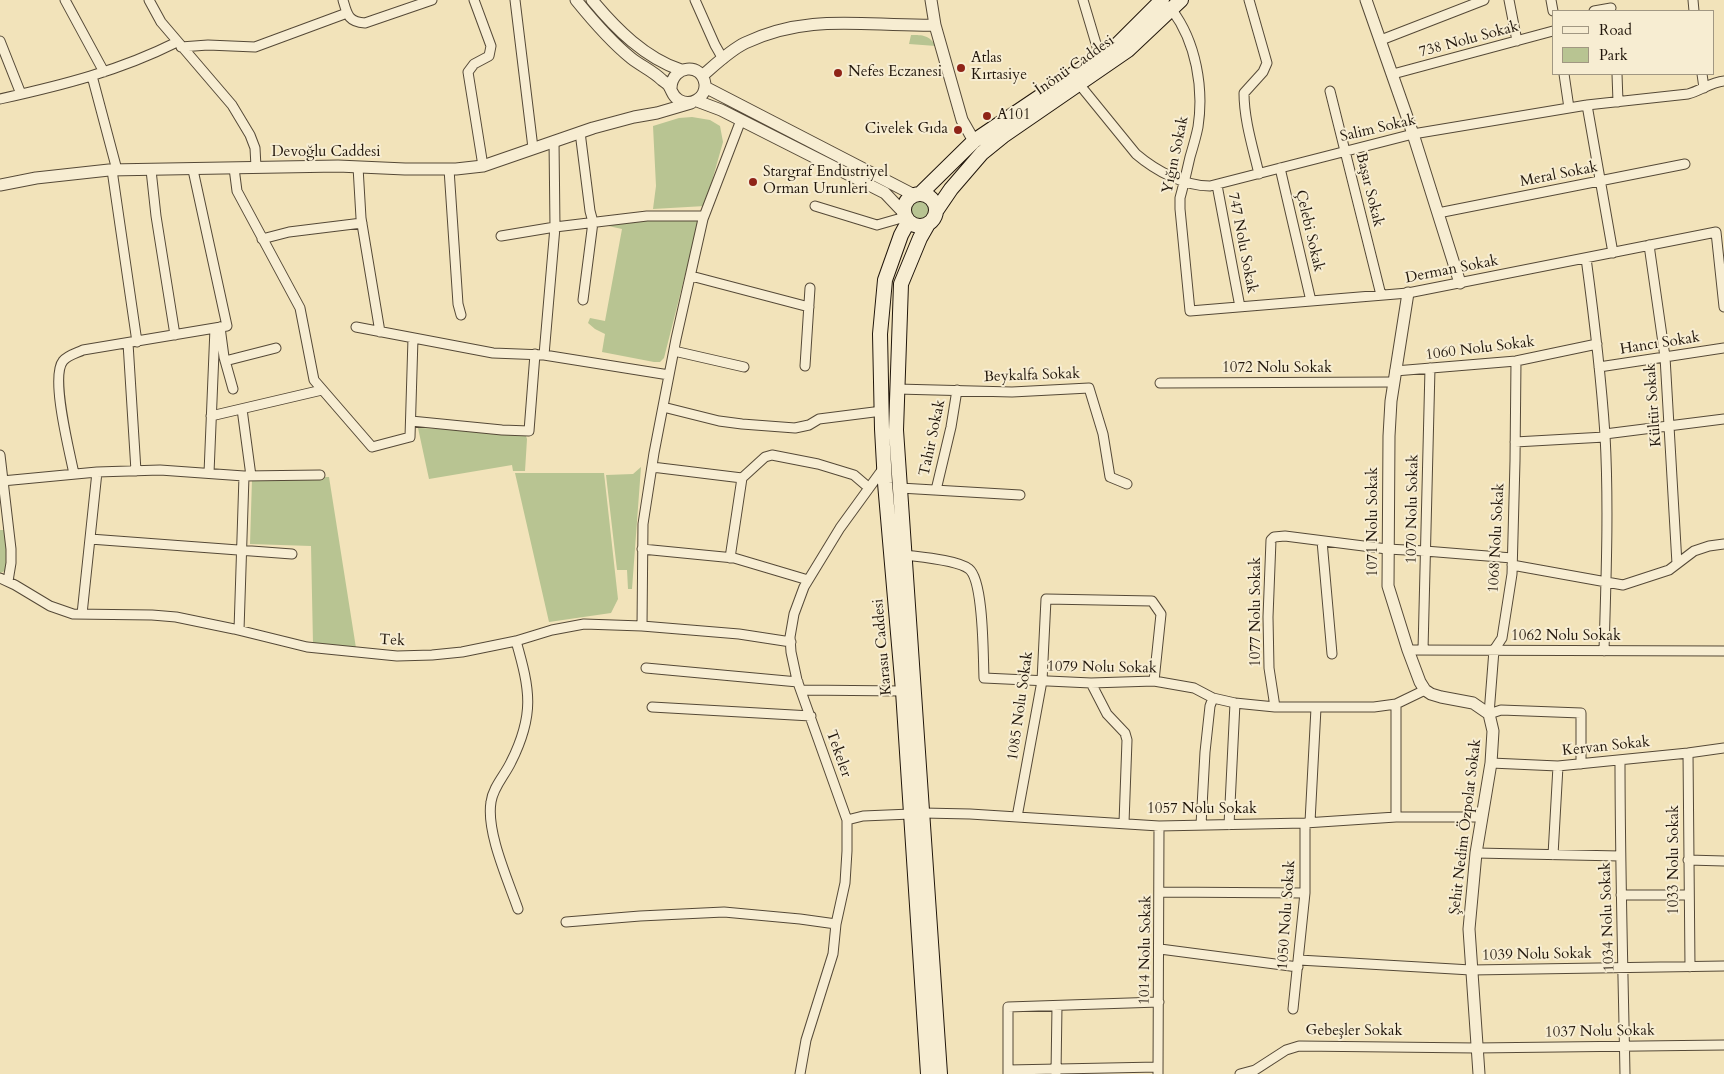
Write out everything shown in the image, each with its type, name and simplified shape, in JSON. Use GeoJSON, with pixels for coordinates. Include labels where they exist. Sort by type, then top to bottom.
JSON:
{"type":"FeatureCollection","features":[{"type":"Feature","properties":{"kind":"main road","name":"İnönü Caddesi"},"geometry":{"type":"LineString","coordinates":[[974,141],[1100,57],[1172,3]]}},
{"type":"Feature","properties":{"kind":"main road","name":"İnönü Caddesi"},"geometry":{"type":"LineString","coordinates":[[936,211],[951,189],[982,153],[1003,136],[1128,50],[1172,3]]}},
{"type":"Feature","properties":{"kind":"main road"},"geometry":{"type":"LineString","coordinates":[[917,194],[930,197],[936,211],[935,216],[928,224],[918,226],[906,217],[906,201],[917,194],[974,141]]}},
{"type":"Feature","properties":{"kind":"main road","name":"Karasu Caddesi"},"geometry":{"type":"LineString","coordinates":[[906,217],[886,280],[880,334],[884,466],[903,691],[917,814],[940,1074]]}},
{"type":"Feature","properties":{"kind":"main road","name":"Karasu Caddesi"},"geometry":{"type":"LineString","coordinates":[[928,224],[920,238],[901,284],[896,430],[905,555],[928,1074]]}},
{"type":"Feature","properties":{"kind":"street"},"geometry":{"type":"LineString","coordinates":[[66,0],[104,72]]}},
{"type":"Feature","properties":{"kind":"street"},"geometry":{"type":"LineString","coordinates":[[149,0],[161,22],[226,98],[250,135],[255,148],[256,167]]}},
{"type":"Feature","properties":{"kind":"street"},"geometry":{"type":"LineString","coordinates":[[343,0],[351,19],[364,23],[432,0]]}},
{"type":"Feature","properties":{"kind":"street"},"geometry":{"type":"LineString","coordinates":[[474,0],[491,46],[489,56],[474,64],[468,72],[483,166]]}},
{"type":"Feature","properties":{"kind":"street"},"geometry":{"type":"LineString","coordinates":[[515,0],[533,148]]}},
{"type":"Feature","properties":{"kind":"street"},"geometry":{"type":"LineString","coordinates":[[576,0],[598,28],[631,58],[661,79],[680,101],[694,102],[741,120],[884,193],[906,217],[877,225],[815,206]]}},
{"type":"Feature","properties":{"kind":"street"},"geometry":{"type":"LineString","coordinates":[[592,0],[631,42],[667,66],[681,70],[692,70],[703,81],[917,194]]}},
{"type":"Feature","properties":{"kind":"street"},"geometry":{"type":"LineString","coordinates":[[695,0],[723,59]]}},
{"type":"Feature","properties":{"kind":"street"},"geometry":{"type":"LineString","coordinates":[[931,0],[935,25],[962,120],[974,141]]}},
{"type":"Feature","properties":{"kind":"street"},"geometry":{"type":"LineString","coordinates":[[1083,0],[1100,57]]}},
{"type":"Feature","properties":{"kind":"street"},"geometry":{"type":"LineString","coordinates":[[1249,0],[1267,63],[1263,72],[1244,93],[1250,138],[1259,174]]}},
{"type":"Feature","properties":{"kind":"street"},"geometry":{"type":"LineString","coordinates":[[1366,0],[1413,134],[1460,283]]}},
{"type":"Feature","properties":{"kind":"street"},"geometry":{"type":"LineString","coordinates":[[1381,40],[1483,0]]}},
{"type":"Feature","properties":{"kind":"street"},"geometry":{"type":"LineString","coordinates":[[1508,0],[1517,41]]}},
{"type":"Feature","properties":{"kind":"street","name":"Yığın Sokak"},"geometry":{"type":"LineString","coordinates":[[1172,3],[1186,30],[1191,47],[1196,67],[1200,105],[1198,128],[1180,198],[1190,311]]}},
{"type":"Feature","properties":{"kind":"street"},"geometry":{"type":"LineString","coordinates":[[1597,10],[1611,6]]}},
{"type":"Feature","properties":{"kind":"street"},"geometry":{"type":"LineString","coordinates":[[0,99],[92,76],[179,45],[255,47],[347,13]]}},
{"type":"Feature","properties":{"kind":"street"},"geometry":{"type":"LineString","coordinates":[[644,115],[694,102],[704,92],[703,81],[723,59],[743,44],[771,32],[802,24],[841,22],[935,25]]}},
{"type":"Feature","properties":{"kind":"street","name":"738 Nolu Sokak"},"geometry":{"type":"LineString","coordinates":[[1393,74],[1552,32]]}},
{"type":"Feature","properties":{"kind":"street"},"geometry":{"type":"LineString","coordinates":[[0,41],[21,94]]}},
{"type":"Feature","properties":{"kind":"street"},"geometry":{"type":"LineString","coordinates":[[644,115],[664,103],[672,91],[673,78],[681,70]]}},
{"type":"Feature","properties":{"kind":"street"},"geometry":{"type":"LineString","coordinates":[[1564,75],[1569,108]]}},
{"type":"Feature","properties":{"kind":"street"},"geometry":{"type":"LineString","coordinates":[[1616,75],[1618,102]]}},
{"type":"Feature","properties":{"kind":"street"},"geometry":{"type":"LineString","coordinates":[[1702,75],[1704,88]]}},
{"type":"Feature","properties":{"kind":"street"},"geometry":{"type":"LineString","coordinates":[[92,76],[114,170],[133,343],[136,471]]}},
{"type":"Feature","properties":{"kind":"street","name":"Salim Sokak"},"geometry":{"type":"LineString","coordinates":[[1079,84],[1136,154],[1155,168],[1200,186],[1217,185],[1345,150],[1413,134],[1587,105],[1688,94],[1716,82],[1724,82]]}},
{"type":"Feature","properties":{"kind":"street","name":"Başar Sokak"},"geometry":{"type":"LineString","coordinates":[[1330,91],[1381,295]]}},
{"type":"Feature","properties":{"kind":"street"},"geometry":{"type":"LineString","coordinates":[[1587,105],[1613,252]]}},
{"type":"Feature","properties":{"kind":"street","name":"Devoğlu Caddesi"},"geometry":{"type":"LineString","coordinates":[[0,184],[36,178],[114,170],[338,166],[449,169],[483,166],[580,132],[644,115]]}},
{"type":"Feature","properties":{"kind":"street"},"geometry":{"type":"LineString","coordinates":[[642,626],[643,524],[669,375],[704,216],[741,120]]}},
{"type":"Feature","properties":{"kind":"street"},"geometry":{"type":"LineString","coordinates":[[580,132],[593,222],[583,300]]}},
{"type":"Feature","properties":{"kind":"street"},"geometry":{"type":"LineString","coordinates":[[411,421],[529,431],[555,227],[554,141]]}},
{"type":"Feature","properties":{"kind":"street","name":"Meral Sokak"},"geometry":{"type":"LineString","coordinates":[[1438,213],[1685,164]]}},
{"type":"Feature","properties":{"kind":"street"},"geometry":{"type":"LineString","coordinates":[[358,167],[362,223],[380,332]]}},
{"type":"Feature","properties":{"kind":"street"},"geometry":{"type":"LineString","coordinates":[[234,168],[237,191],[300,308],[314,380],[372,447],[410,437],[413,338]]}},
{"type":"Feature","properties":{"kind":"street","name":"Çelebi Sokak"},"geometry":{"type":"LineString","coordinates":[[1280,168],[1311,301]]}},
{"type":"Feature","properties":{"kind":"street"},"geometry":{"type":"LineString","coordinates":[[449,169],[461,315]]}},
{"type":"Feature","properties":{"kind":"street"},"geometry":{"type":"LineString","coordinates":[[151,170],[156,216],[175,335]]}},
{"type":"Feature","properties":{"kind":"street"},"geometry":{"type":"LineString","coordinates":[[74,474],[58,393],[60,370],[63,361],[83,350],[227,326],[193,170]]}},
{"type":"Feature","properties":{"kind":"street","name":"747 Nolu Sokak"},"geometry":{"type":"LineString","coordinates":[[1217,185],[1240,307]]}},
{"type":"Feature","properties":{"kind":"street"},"geometry":{"type":"LineString","coordinates":[[501,236],[555,227],[647,216],[704,216]]}},
{"type":"Feature","properties":{"kind":"street"},"geometry":{"type":"LineString","coordinates":[[262,239],[289,232],[362,223]]}},
{"type":"Feature","properties":{"kind":"street","name":"Derman Sokak"},"geometry":{"type":"LineString","coordinates":[[1190,311],[1408,293],[1716,232],[1723,285]]}},
{"type":"Feature","properties":{"kind":"street","name":"Kültür Sokak"},"geometry":{"type":"LineString","coordinates":[[1649,245],[1664,357],[1670,426],[1677,564]]}},
{"type":"Feature","properties":{"kind":"street"},"geometry":{"type":"LineString","coordinates":[[1586,258],[1597,344],[1605,435],[1608,516],[1604,651]]}},
{"type":"Feature","properties":{"kind":"street"},"geometry":{"type":"LineString","coordinates":[[690,276],[809,307]]}},
{"type":"Feature","properties":{"kind":"street"},"geometry":{"type":"LineString","coordinates":[[1723,285],[1724,307]]}},
{"type":"Feature","properties":{"kind":"street"},"geometry":{"type":"LineString","coordinates":[[805,366],[810,288]]}},
{"type":"Feature","properties":{"kind":"street","name":"1071 Nolu Sokak"},"geometry":{"type":"LineString","coordinates":[[1408,293],[1388,436],[1388,586],[1408,650],[1425,690]]}},
{"type":"Feature","properties":{"kind":"street"},"geometry":{"type":"LineString","coordinates":[[356,327],[493,353],[540,354],[669,375]]}},
{"type":"Feature","properties":{"kind":"street"},"geometry":{"type":"LineString","coordinates":[[218,328],[233,389]]}},
{"type":"Feature","properties":{"kind":"street"},"geometry":{"type":"LineString","coordinates":[[209,474],[211,416],[218,328]]}},
{"type":"Feature","properties":{"kind":"street","name":"1060 Nolu Sokak"},"geometry":{"type":"LineString","coordinates":[[1395,377],[1430,368],[1516,361],[1597,344]]}},
{"type":"Feature","properties":{"kind":"street"},"geometry":{"type":"LineString","coordinates":[[225,361],[276,348]]}},
{"type":"Feature","properties":{"kind":"street","name":"Hancı Sokak"},"geometry":{"type":"LineString","coordinates":[[1599,367],[1724,348]]}},
{"type":"Feature","properties":{"kind":"street"},"geometry":{"type":"LineString","coordinates":[[674,351],[744,367]]}},
{"type":"Feature","properties":{"kind":"street","name":"1068 Nolu Sokak"},"geometry":{"type":"LineString","coordinates":[[1489,714],[1494,650],[1502,638],[1512,561],[1516,361]]}},
{"type":"Feature","properties":{"kind":"street","name":"1070 Nolu Sokak"},"geometry":{"type":"LineString","coordinates":[[1423,650],[1430,368]]}},
{"type":"Feature","properties":{"kind":"street","name":"1072 Nolu Sokak"},"geometry":{"type":"LineString","coordinates":[[1160,383],[1395,377]]}},
{"type":"Feature","properties":{"kind":"street","name":"Beykalfa Sokak"},"geometry":{"type":"LineString","coordinates":[[897,389],[1012,392],[1089,388],[1102,434],[1110,476],[1127,484]]}},
{"type":"Feature","properties":{"kind":"street"},"geometry":{"type":"LineString","coordinates":[[211,416],[322,390]]}},
{"type":"Feature","properties":{"kind":"street","name":"Tahir Sokak"},"geometry":{"type":"LineString","coordinates":[[936,490],[951,427],[957,390]]}},
{"type":"Feature","properties":{"kind":"street"},"geometry":{"type":"LineString","coordinates":[[663,407],[727,422],[795,428],[809,425],[819,419],[882,411]]}},
{"type":"Feature","properties":{"kind":"street"},"geometry":{"type":"LineString","coordinates":[[239,630],[241,551],[247,476],[242,409]]}},
{"type":"Feature","properties":{"kind":"street"},"geometry":{"type":"LineString","coordinates":[[1515,442],[1605,435],[1724,419]]}},
{"type":"Feature","properties":{"kind":"street"},"geometry":{"type":"LineString","coordinates":[[0,455],[11,563],[4,580]]}},
{"type":"Feature","properties":{"kind":"street"},"geometry":{"type":"LineString","coordinates":[[730,558],[742,478],[765,457],[772,455],[818,464],[854,475],[868,487]]}},
{"type":"Feature","properties":{"kind":"street","name":"Tekeler"},"geometry":{"type":"LineString","coordinates":[[800,1074],[806,1040],[833,954],[836,924],[845,883],[848,851],[847,820],[799,686],[790,642],[794,614],[808,580],[840,528],[884,466]]}},
{"type":"Feature","properties":{"kind":"street"},"geometry":{"type":"LineString","coordinates":[[652,467],[742,478]]}},
{"type":"Feature","properties":{"kind":"street"},"geometry":{"type":"LineString","coordinates":[[2,481],[98,472],[160,470],[247,476],[320,475]]}},
{"type":"Feature","properties":{"kind":"street"},"geometry":{"type":"LineString","coordinates":[[82,614],[98,472]]}},
{"type":"Feature","properties":{"kind":"street"},"geometry":{"type":"LineString","coordinates":[[900,488],[1020,495]]}},
{"type":"Feature","properties":{"kind":"street","name":"1077 Nolu Sokak"},"geometry":{"type":"LineString","coordinates":[[1275,706],[1269,660],[1268,609],[1271,540],[1274,537],[1285,536],[1322,541]]}},
{"type":"Feature","properties":{"kind":"street"},"geometry":{"type":"LineString","coordinates":[[90,539],[292,554]]}},
{"type":"Feature","properties":{"kind":"street"},"geometry":{"type":"LineString","coordinates":[[1332,654],[1322,541],[1387,549],[1425,550],[1512,561],[1623,586],[1669,570],[1694,551],[1724,544]]}},
{"type":"Feature","properties":{"kind":"street"},"geometry":{"type":"LineString","coordinates":[[642,549],[730,558],[754,563],[808,580]]}},
{"type":"Feature","properties":{"kind":"street","name":"1079 Nolu Sokak"},"geometry":{"type":"LineString","coordinates":[[905,555],[962,565],[974,574],[980,595],[984,678],[1091,683],[1154,682],[1194,688],[1213,698],[1235,703],[1275,706],[1316,708],[1374,707],[1396,704]]}},
{"type":"Feature","properties":{"kind":"street","name":"Tek"},"geometry":{"type":"LineString","coordinates":[[4,580],[50,606],[73,614],[152,615],[200,621],[307,647],[397,656],[462,652],[584,624],[642,626],[739,634],[790,642]]}},
{"type":"Feature","properties":{"kind":"street","name":"1085 Nolu Sokak"},"geometry":{"type":"LineString","coordinates":[[1018,817],[1042,681],[1046,599],[1152,601],[1161,614],[1154,682]]}},
{"type":"Feature","properties":{"kind":"street"},"geometry":{"type":"LineString","coordinates":[[516,641],[526,673],[528,712],[524,730],[511,762],[493,794],[491,815],[492,832],[518,909]]}},
{"type":"Feature","properties":{"kind":"street","name":"1062 Nolu Sokak"},"geometry":{"type":"LineString","coordinates":[[1408,650],[1724,651]]}},
{"type":"Feature","properties":{"kind":"street"},"geometry":{"type":"LineString","coordinates":[[646,668],[799,686],[903,691]]}},
{"type":"Feature","properties":{"kind":"street"},"geometry":{"type":"LineString","coordinates":[[1091,683],[1107,714],[1125,733],[1127,740],[1124,824]]}},
{"type":"Feature","properties":{"kind":"street"},"geometry":{"type":"LineString","coordinates":[[1396,817],[1396,704],[1425,690],[1441,697],[1473,703],[1489,714],[1500,710],[1581,713],[1581,764]]}},
{"type":"Feature","properties":{"kind":"street"},"geometry":{"type":"LineString","coordinates":[[1200,825],[1205,752],[1210,706],[1213,698]]}},
{"type":"Feature","properties":{"kind":"street"},"geometry":{"type":"LineString","coordinates":[[1229,825],[1235,703]]}},
{"type":"Feature","properties":{"kind":"street"},"geometry":{"type":"LineString","coordinates":[[652,707],[810,716]]}},
{"type":"Feature","properties":{"kind":"street","name":"1050 Nolu Sokak"},"geometry":{"type":"LineString","coordinates":[[1293,1009],[1305,893],[1307,822],[1316,708]]}},
{"type":"Feature","properties":{"kind":"street","name":"Şehit Nedim Özpolat Sokak"},"geometry":{"type":"LineString","coordinates":[[1479,1074],[1469,929],[1476,853],[1491,763],[1493,732],[1489,714]]}},
{"type":"Feature","properties":{"kind":"street","name":"Kervan Sokak"},"geometry":{"type":"LineString","coordinates":[[1491,763],[1558,766],[1724,748]]}},
{"type":"Feature","properties":{"kind":"street","name":"1033 Nolu Sokak"},"geometry":{"type":"LineString","coordinates":[[1688,753],[1690,967]]}},
{"type":"Feature","properties":{"kind":"street","name":"1034 Nolu Sokak"},"geometry":{"type":"LineString","coordinates":[[1620,760],[1620,856],[1625,1074]]}},
{"type":"Feature","properties":{"kind":"street"},"geometry":{"type":"LineString","coordinates":[[1553,855],[1558,766]]}},
{"type":"Feature","properties":{"kind":"street","name":"1057 Nolu Sokak"},"geometry":{"type":"LineString","coordinates":[[847,820],[863,816],[917,814],[1018,817],[1159,826],[1229,825],[1396,817],[1481,817]]}},
{"type":"Feature","properties":{"kind":"street","name":"1014 Nolu Sokak"},"geometry":{"type":"LineString","coordinates":[[1158,1070],[1160,949],[1159,826]]}},
{"type":"Feature","properties":{"kind":"street"},"geometry":{"type":"LineString","coordinates":[[1476,853],[1620,856]]}},
{"type":"Feature","properties":{"kind":"street"},"geometry":{"type":"LineString","coordinates":[[1688,860],[1724,861]]}},
{"type":"Feature","properties":{"kind":"street"},"geometry":{"type":"LineString","coordinates":[[1160,892],[1305,893]]}},
{"type":"Feature","properties":{"kind":"street"},"geometry":{"type":"LineString","coordinates":[[1621,895],[1688,895]]}},
{"type":"Feature","properties":{"kind":"street"},"geometry":{"type":"LineString","coordinates":[[566,922],[724,912],[836,924]]}},
{"type":"Feature","properties":{"kind":"street","name":"1039 Nolu Sokak"},"geometry":{"type":"LineString","coordinates":[[1160,949],[1298,964],[1471,970],[1724,966]]}},
{"type":"Feature","properties":{"kind":"street"},"geometry":{"type":"LineString","coordinates":[[1158,1070],[1008,1072],[1008,1007],[1159,1002]]}},
{"type":"Feature","properties":{"kind":"street"},"geometry":{"type":"LineString","coordinates":[[1056,1071],[1057,1006]]}},
{"type":"Feature","properties":{"kind":"street","name":"1037 Nolu Sokak"},"geometry":{"type":"LineString","coordinates":[[1476,1048],[1724,1045]]}},
{"type":"Feature","properties":{"kind":"street","name":"Gebeşler Sokak"},"geometry":{"type":"LineString","coordinates":[[1240,1074],[1255,1070],[1286,1050],[1299,1046],[1476,1048]]}},
{"type":"Feature","properties":{"kind":"green space"},"geometry":{"type":"Polygon","coordinates":[[[911,35],[925,36],[936,46],[909,44],[911,35]]]}},
{"type":"Feature","properties":{"kind":"green space"},"geometry":{"type":"Polygon","coordinates":[[[692,117],[710,120],[720,126],[723,142],[705,206],[653,209],[656,186],[653,126],[679,118],[692,117]]]}},
{"type":"Feature","properties":{"kind":"green space"},"geometry":{"type":"Polygon","coordinates":[[[919,199],[926,202],[929,209],[926,216],[919,219],[912,216],[909,209],[912,202],[919,199]]]}},
{"type":"Feature","properties":{"kind":"green space"},"geometry":{"type":"Polygon","coordinates":[[[694,217],[699,220],[664,358],[660,362],[654,362],[602,352],[605,334],[588,323],[590,318],[605,321],[622,229],[604,225],[609,222],[694,217]]]}},
{"type":"Feature","properties":{"kind":"green space"},"geometry":{"type":"Polygon","coordinates":[[[418,428],[520,431],[525,433],[527,439],[525,471],[513,471],[512,465],[429,479],[418,428]]]}},
{"type":"Feature","properties":{"kind":"green space"},"geometry":{"type":"Polygon","coordinates":[[[641,467],[632,589],[628,589],[627,570],[617,570],[606,475],[633,474],[641,467]]]}},
{"type":"Feature","properties":{"kind":"green space"},"geometry":{"type":"Polygon","coordinates":[[[515,473],[604,473],[618,599],[611,613],[549,622],[515,473]]]}},
{"type":"Feature","properties":{"kind":"green space"},"geometry":{"type":"Polygon","coordinates":[[[329,477],[356,648],[313,644],[311,546],[250,544],[252,479],[329,477]]]}},
{"type":"Feature","properties":{"kind":"green space"},"geometry":{"type":"Polygon","coordinates":[[[0,530],[7,530],[8,570],[0,573],[0,530]]]}},
{"type":"Feature","properties":{"kind":"place","name":"Atlas Kırtasiye"},"geometry":{"type":"Point","coordinates":[961,68]}},
{"type":"Feature","properties":{"kind":"place","name":"Nefes Eczanesi"},"geometry":{"type":"Point","coordinates":[838,73]}},
{"type":"Feature","properties":{"kind":"place","name":"A101"},"geometry":{"type":"Point","coordinates":[987,116]}},
{"type":"Feature","properties":{"kind":"place","name":"Civelek Gıda"},"geometry":{"type":"Point","coordinates":[958,130]}},
{"type":"Feature","properties":{"kind":"place","name":"Stargraf Endustriyel Orman Urunleri"},"geometry":{"type":"Point","coordinates":[753,182]}}]}
